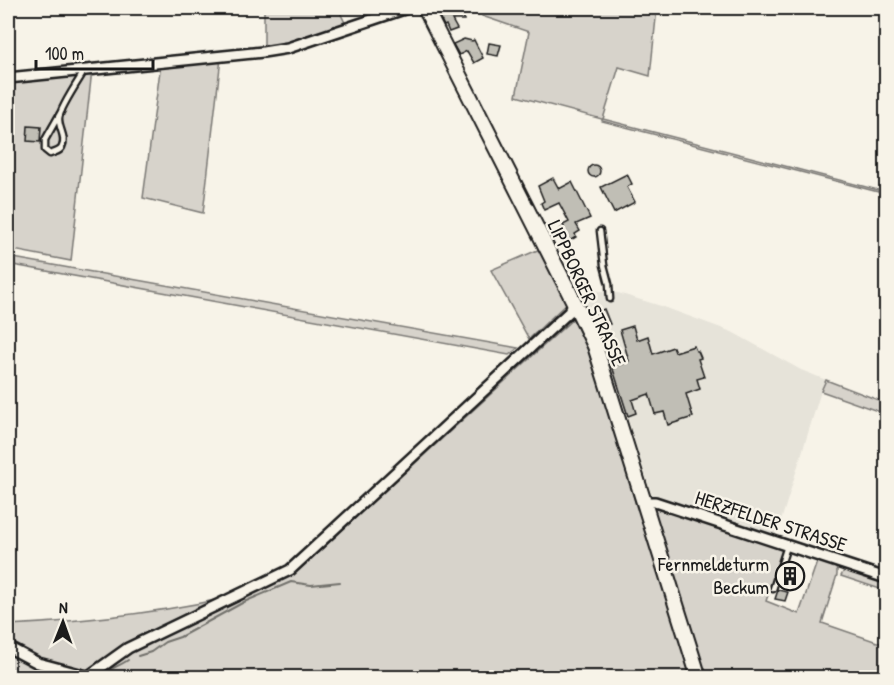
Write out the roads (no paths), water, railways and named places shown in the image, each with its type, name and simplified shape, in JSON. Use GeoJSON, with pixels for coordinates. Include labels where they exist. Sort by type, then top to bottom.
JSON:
{"type":"FeatureCollection","features":[{"type":"Feature","properties":{"kind":"street"},"geometry":{"type":"LineString","coordinates":[[10,77],[288,48],[407,8]]}},
{"type":"Feature","properties":{"kind":"street","name":"LIPPBORGER STRASSE"},"geometry":{"type":"LineString","coordinates":[[425,8],[595,346],[699,678]]}},
{"type":"Feature","properties":{"kind":"street"},"geometry":{"type":"LineString","coordinates":[[8,647],[38,663],[87,677],[128,648],[290,570],[569,312],[574,302]]}},
{"type":"Feature","properties":{"kind":"street","name":"HERZFELDER STRASSE"},"geometry":{"type":"LineString","coordinates":[[644,502],[655,502],[886,578]]}},
{"type":"Feature","properties":{"kind":"lane"},"geometry":{"type":"LineString","coordinates":[[62,110],[59,119],[64,138],[63,146],[58,152],[50,154],[45,150],[45,140],[62,110],[85,71],[87,69]]}},
{"type":"Feature","properties":{"kind":"lane"},"geometry":{"type":"LineString","coordinates":[[8,87],[10,77]]}},
{"type":"Feature","properties":{"kind":"lane"},"geometry":{"type":"LineString","coordinates":[[600,231],[610,299]]}},
{"type":"Feature","properties":{"kind":"lane"},"geometry":{"type":"LineString","coordinates":[[773,589],[787,546]]}},
{"type":"Feature","properties":{"kind":"waterway"},"geometry":{"type":"LineString","coordinates":[[138,656],[151,652],[165,642],[180,637],[244,602],[291,582],[311,585],[340,582]]}},
{"type":"Feature","properties":{"kind":"waterway"},"geometry":{"type":"LineString","coordinates":[[95,678],[128,660]]}},
{"type":"Feature","properties":{"kind":"place","name":"Fernmeldeturm Beckum"},"geometry":{"type":"Point","coordinates":[790,576]}}]}
